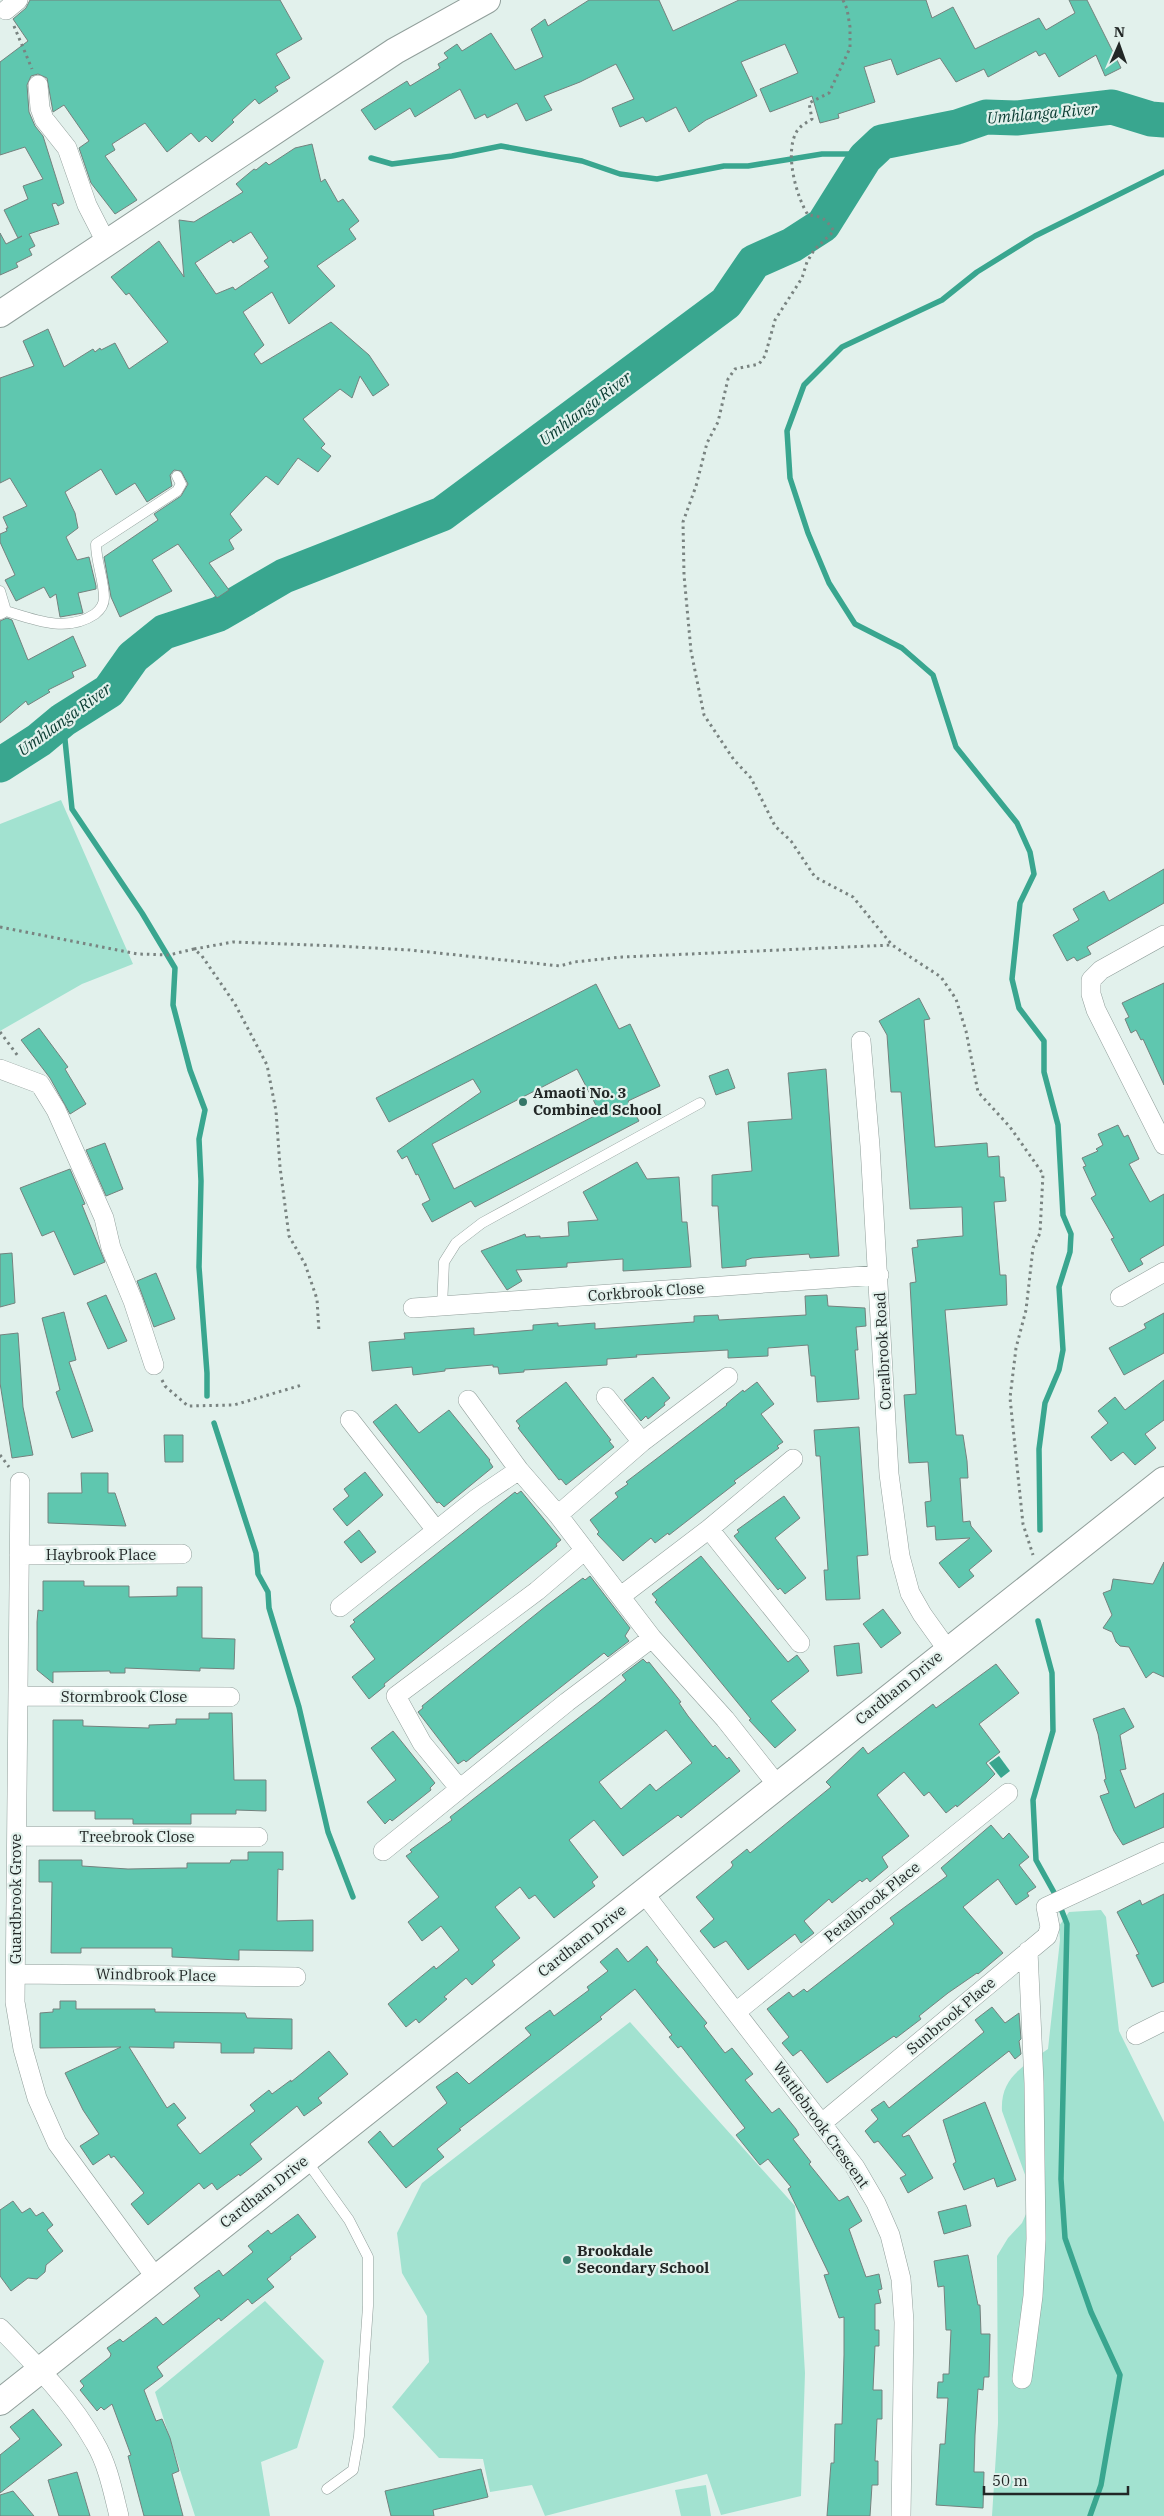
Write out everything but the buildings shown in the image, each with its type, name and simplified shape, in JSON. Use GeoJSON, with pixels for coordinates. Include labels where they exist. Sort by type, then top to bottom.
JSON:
{"type":"FeatureCollection","features":[{"type":"Feature","properties":{"kind":"street"},"geometry":{"type":"LineString","coordinates":[[0,314],[395,51],[487,0]]}},
{"type":"Feature","properties":{"kind":"street"},"geometry":{"type":"LineString","coordinates":[[38,86],[40,108],[44,119],[67,148],[87,205],[107,244]]}},
{"type":"Feature","properties":{"kind":"street"},"geometry":{"type":"LineString","coordinates":[[1164,935],[1101,970],[1091,980],[1091,994],[1096,1010],[1164,1144]]}},
{"type":"Feature","properties":{"kind":"street","name":"Coralbrook Road"},"geometry":{"type":"LineString","coordinates":[[861,1041],[878,1275],[889,1474],[900,1556],[910,1593],[922,1614],[947,1649]]}},
{"type":"Feature","properties":{"kind":"street"},"geometry":{"type":"LineString","coordinates":[[0,1069],[40,1084],[56,1110],[104,1218],[111,1248],[133,1301],[154,1365]]}},
{"type":"Feature","properties":{"kind":"street"},"geometry":{"type":"LineString","coordinates":[[1120,1297],[1164,1272]]}},
{"type":"Feature","properties":{"kind":"street","name":"Corkbrook Close"},"geometry":{"type":"LineString","coordinates":[[413,1308],[878,1275]]}},
{"type":"Feature","properties":{"kind":"street"},"geometry":{"type":"LineString","coordinates":[[558,1515],[642,1442],[728,1377]]}},
{"type":"Feature","properties":{"kind":"street"},"geometry":{"type":"LineString","coordinates":[[606,1397],[642,1442]]}},
{"type":"Feature","properties":{"kind":"street"},"geometry":{"type":"LineString","coordinates":[[468,1400],[519,1470],[558,1515],[652,1638],[725,1719],[778,1786]]}},
{"type":"Feature","properties":{"kind":"street"},"geometry":{"type":"LineString","coordinates":[[350,1420],[436,1530]]}},
{"type":"Feature","properties":{"kind":"street"},"geometry":{"type":"LineString","coordinates":[[621,1596],[709,1529],[793,1459]]}},
{"type":"Feature","properties":{"kind":"street"},"geometry":{"type":"LineString","coordinates":[[340,1608],[476,1499],[519,1470]]}},
{"type":"Feature","properties":{"kind":"street","name":"Cardham Drive"},"geometry":{"type":"LineString","coordinates":[[0,2402],[778,1786],[947,1649],[1164,1480]]}},
{"type":"Feature","properties":{"kind":"street","name":"Guardbrook Grove"},"geometry":{"type":"LineString","coordinates":[[20,1482],[15,2002],[23,2049],[37,2098],[57,2143],[156,2278]]}},
{"type":"Feature","properties":{"kind":"street"},"geometry":{"type":"LineString","coordinates":[[709,1529],[800,1643]]}},
{"type":"Feature","properties":{"kind":"street"},"geometry":{"type":"LineString","coordinates":[[459,1788],[422,1743],[396,1696],[538,1591],[585,1550]]}},
{"type":"Feature","properties":{"kind":"street","name":"Haybrook Place"},"geometry":{"type":"LineString","coordinates":[[20,1556],[182,1554]]}},
{"type":"Feature","properties":{"kind":"street"},"geometry":{"type":"LineString","coordinates":[[383,1851],[567,1702],[652,1638]]}},
{"type":"Feature","properties":{"kind":"street","name":"Stormbrook Close"},"geometry":{"type":"LineString","coordinates":[[18,1696],[230,1697]]}},
{"type":"Feature","properties":{"kind":"street","name":"Petalbrook Place"},"geometry":{"type":"LineString","coordinates":[[736,2012],[1008,1792]]}},
{"type":"Feature","properties":{"kind":"street","name":"Treebrook Close"},"geometry":{"type":"LineString","coordinates":[[17,1836],[258,1838]]}},
{"type":"Feature","properties":{"kind":"street","name":"Sunbrook Place"},"geometry":{"type":"LineString","coordinates":[[822,2123],[1047,1936],[1050,1927],[1046,1907],[1164,1852]]}},
{"type":"Feature","properties":{"kind":"street","name":"Wattlebrook Crescent"},"geometry":{"type":"LineString","coordinates":[[643,1892],[855,2167],[876,2203],[890,2235],[901,2279],[904,2322],[901,2516]]}},
{"type":"Feature","properties":{"kind":"street"},"geometry":{"type":"LineString","coordinates":[[1022,2379],[1033,2296],[1036,2239],[1034,2084],[1028,1952]]}},
{"type":"Feature","properties":{"kind":"street","name":"Windbrook Place"},"geometry":{"type":"LineString","coordinates":[[16,1974],[296,1977]]}},
{"type":"Feature","properties":{"kind":"street"},"geometry":{"type":"LineString","coordinates":[[1136,2035],[1164,2021]]}},
{"type":"Feature","properties":{"kind":"street"},"geometry":{"type":"LineString","coordinates":[[0,2328],[40,2369],[96,2444],[108,2474],[120,2516]]}},
{"type":"Feature","properties":{"kind":"lane"},"geometry":{"type":"LineString","coordinates":[[0,592],[3,613],[43,622],[64,624],[86,620],[100,610],[104,599],[96,544],[177,491],[181,484],[177,476]]}},
{"type":"Feature","properties":{"kind":"lane"},"geometry":{"type":"LineString","coordinates":[[442,1307],[444,1262],[456,1243],[482,1223],[700,1103]]}},
{"type":"Feature","properties":{"kind":"lane"},"geometry":{"type":"LineString","coordinates":[[306,2159],[349,2220],[368,2257],[368,2306],[359,2436],[355,2461],[353,2470],[327,2489]]}},
{"type":"Feature","properties":{"kind":"path"},"geometry":{"type":"LineString","coordinates":[[843,0],[847,9],[850,27],[850,48],[829,93],[809,103],[812,119],[796,133],[792,145],[794,185],[808,215],[826,219],[834,231],[814,250],[802,278],[775,320],[765,356],[759,364],[735,369],[728,379],[718,422],[707,442],[696,486],[683,522],[684,575],[691,651],[704,714],[734,760],[751,778],[775,826],[792,841],[815,877],[853,898],[892,945],[941,977],[956,999],[966,1031],[978,1092],[1016,1134],[1043,1174],[1040,1232],[1033,1248],[1026,1310],[1016,1348],[1010,1398],[1022,1524],[1040,1577]]}},
{"type":"Feature","properties":{"kind":"path"},"geometry":{"type":"LineString","coordinates":[[12,5],[19,34],[38,86]]}},
{"type":"Feature","properties":{"kind":"path"},"geometry":{"type":"LineString","coordinates":[[0,927],[138,954],[169,955],[233,942],[410,950],[560,966],[574,962],[622,957],[892,945]]}},
{"type":"Feature","properties":{"kind":"path"},"geometry":{"type":"LineString","coordinates":[[194,949],[202,956],[235,1004],[267,1065],[276,1112],[280,1167],[289,1236],[305,1264],[317,1300],[320,1332]]}},
{"type":"Feature","properties":{"kind":"path"},"geometry":{"type":"LineString","coordinates":[[154,1365],[165,1386],[188,1406],[234,1405],[302,1385]]}},
{"type":"Feature","properties":{"kind":"shaded area"},"geometry":{"type":"Polygon","coordinates":[[[61,800],[133,964],[82,984],[0,1031],[0,824],[61,800]]]}},
{"type":"Feature","properties":{"kind":"shaded area"},"geometry":{"type":"Polygon","coordinates":[[[999,1756],[1010,1771],[1001,1778],[989,1763],[999,1756]]]}},
{"type":"Feature","properties":{"kind":"shaded area"},"geometry":{"type":"Polygon","coordinates":[[[1101,1910],[1106,1917],[1119,2031],[1164,2122],[1164,2516],[992,2516],[998,2423],[997,2256],[1008,2238],[1022,2223],[1026,2214],[1028,2183],[1002,2111],[1002,2099],[1009,2081],[1015,2074],[1048,2049],[1060,1940],[1059,1926],[1069,1912],[1101,1910]]]}},
{"type":"Feature","properties":{"kind":"shaded area","name":"Brookdale Secondary School"},"geometry":{"type":"Polygon","coordinates":[[[630,2022],[795,2206],[805,2373],[801,2496],[721,2515],[707,2474],[545,2516],[532,2485],[490,2492],[483,2459],[439,2458],[392,2407],[429,2362],[427,2316],[402,2273],[397,2233],[422,2183],[630,2022]]]}},
{"type":"Feature","properties":{"kind":"shaded area"},"geometry":{"type":"Polygon","coordinates":[[[265,2301],[324,2361],[297,2448],[261,2462],[270,2516],[195,2516],[155,2392],[265,2301]]]}},
{"type":"Feature","properties":{"kind":"shaded area"},"geometry":{"type":"Polygon","coordinates":[[[706,2485],[711,2516],[681,2516],[675,2490],[706,2485]]]}},
{"type":"Feature","properties":{"kind":"waterway","name":"Umhlanga River"},"geometry":{"type":"LineString","coordinates":[[0,765],[39,740],[63,720],[109,691],[133,657],[164,632],[219,614],[284,576],[442,514],[726,303],[754,262],[792,245],[823,225],[865,158],[882,142],[957,127],[986,117],[1016,118],[1112,107],[1151,119],[1164,120]]}},
{"type":"Feature","properties":{"kind":"waterway"},"geometry":{"type":"LineString","coordinates":[[371,158],[392,164],[452,156],[501,146],[582,161],[620,174],[657,179],[724,166],[748,166],[822,154],[848,154],[865,158]]}},
{"type":"Feature","properties":{"kind":"waterway"},"geometry":{"type":"LineString","coordinates":[[1040,1530],[1039,1449],[1045,1403],[1059,1370],[1063,1350],[1059,1287],[1070,1252],[1071,1234],[1063,1215],[1058,1125],[1044,1072],[1044,1041],[1019,1008],[1012,979],[1020,903],[1034,874],[1030,852],[1017,823],[956,747],[933,675],[902,648],[855,624],[829,583],[808,533],[790,478],[787,431],[804,385],[842,347],[942,300],[977,272],[1035,236],[1164,172]]}},
{"type":"Feature","properties":{"kind":"waterway"},"geometry":{"type":"LineString","coordinates":[[63,720],[72,809],[142,913],[175,968],[173,1005],[190,1070],[205,1110],[199,1139],[201,1181],[199,1267],[207,1396]]}},
{"type":"Feature","properties":{"kind":"waterway"},"geometry":{"type":"LineString","coordinates":[[214,1423],[256,1553],[258,1574],[268,1592],[269,1608],[299,1707],[328,1832],[353,1897]]}},
{"type":"Feature","properties":{"kind":"waterway"},"geometry":{"type":"LineString","coordinates":[[1038,1621],[1052,1673],[1053,1731],[1033,1800],[1036,1860],[1056,1896],[1067,1924],[1061,2179],[1065,2238],[1091,2312],[1120,2375],[1101,2485],[1090,2516]]}},
{"type":"Feature","properties":{"kind":"place","name":"Amaoti No. 3 Combined School"},"geometry":{"type":"Point","coordinates":[523,1102]}},
{"type":"Feature","properties":{"kind":"place","name":"Brookdale Secondary School"},"geometry":{"type":"Point","coordinates":[567,2260]}}]}
